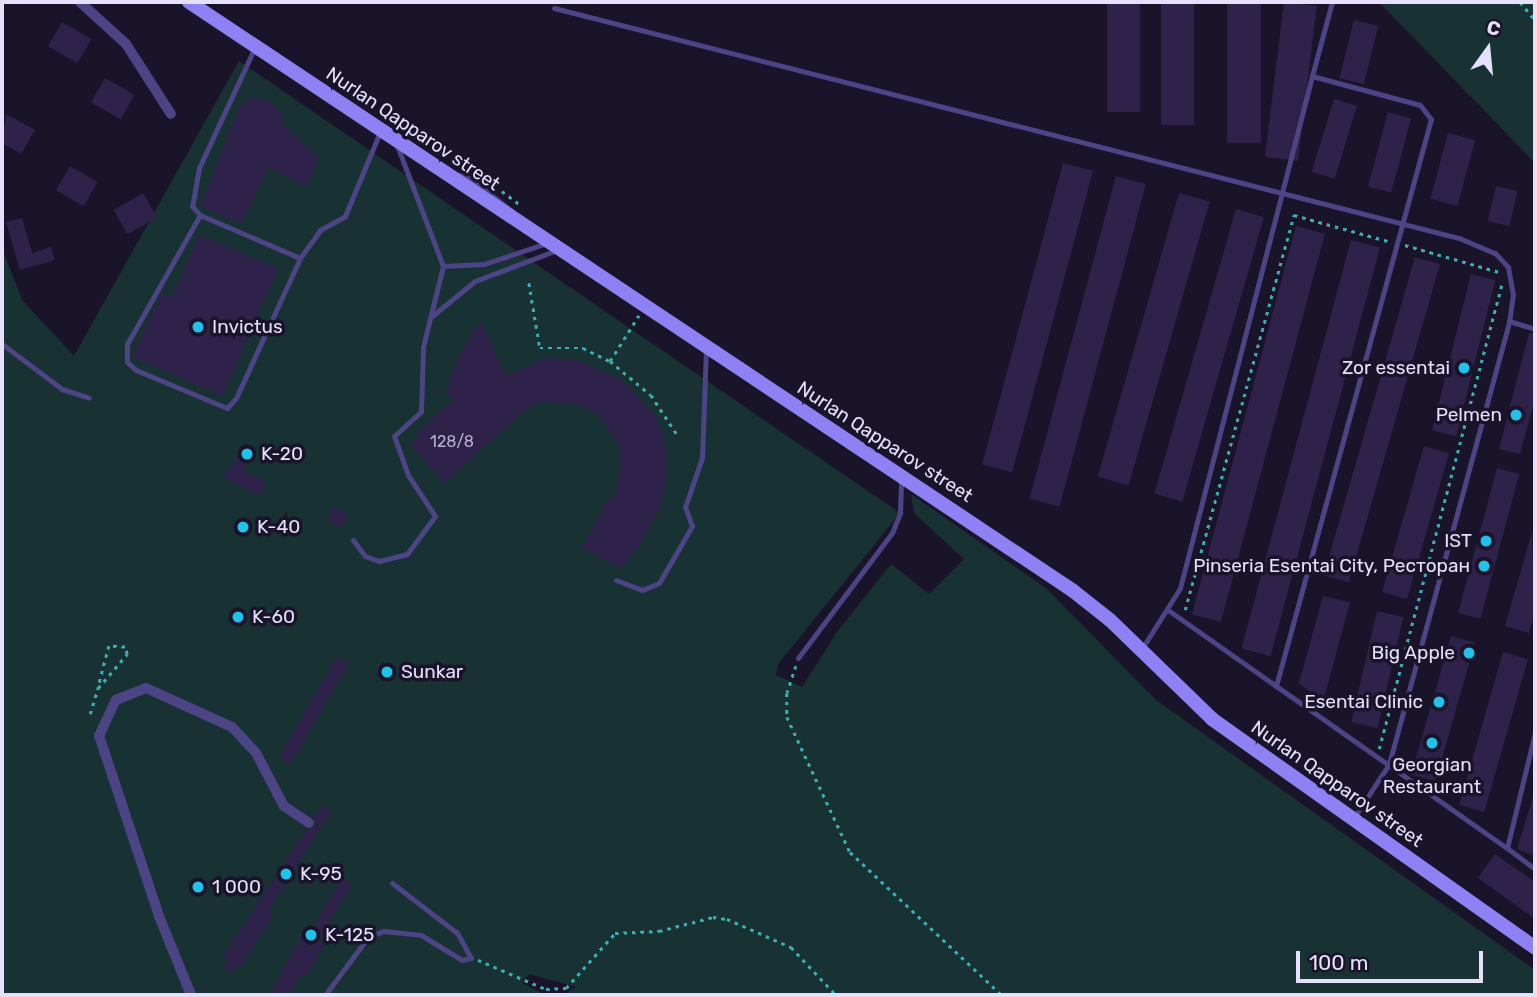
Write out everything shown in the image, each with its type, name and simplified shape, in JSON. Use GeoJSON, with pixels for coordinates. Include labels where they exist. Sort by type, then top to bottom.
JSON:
{"type":"FeatureCollection","features":[{"type":"Feature","properties":{"kind":"street"},"geometry":{"type":"LineString","coordinates":[[80,2],[126,44],[171,114]]}},
{"type":"Feature","properties":{"kind":"street","name":"Nurlan Qapparov street"},"geometry":{"type":"LineString","coordinates":[[189,2],[382,129],[552,247],[1072,590],[1212,719],[1535,948]]}},
{"type":"Feature","properties":{"kind":"street"},"geometry":{"type":"LineString","coordinates":[[191,995],[99,736],[116,700],[146,688],[232,727],[256,753],[284,806],[309,823]]}},
{"type":"Feature","properties":{"kind":"lane"},"geometry":{"type":"LineString","coordinates":[[1140,651],[1180,588],[1332,2]]}},
{"type":"Feature","properties":{"kind":"lane"},"geometry":{"type":"LineString","coordinates":[[554,8],[1284,190],[1401,221],[1495,253],[1513,281],[1508,321],[1388,764],[1353,819]]}},
{"type":"Feature","properties":{"kind":"lane"},"geometry":{"type":"LineString","coordinates":[[255,47],[199,168],[192,206],[200,215],[300,258]]}},
{"type":"Feature","properties":{"kind":"lane"},"geometry":{"type":"LineString","coordinates":[[1276,686],[1429,113],[1420,105],[1312,76]]}},
{"type":"Feature","properties":{"kind":"lane"},"geometry":{"type":"LineString","coordinates":[[200,215],[127,344],[127,362],[136,370],[227,408],[236,398],[300,258],[320,230],[345,216],[382,129]]}},
{"type":"Feature","properties":{"kind":"lane"},"geometry":{"type":"LineString","coordinates":[[353,540],[365,556],[379,561],[407,554],[435,516],[408,475],[394,436],[421,412],[421,370],[429,318],[443,266],[395,140]]}},
{"type":"Feature","properties":{"kind":"lane"},"geometry":{"type":"LineString","coordinates":[[443,266],[484,264],[552,247]]}},
{"type":"Feature","properties":{"kind":"lane"},"geometry":{"type":"LineString","coordinates":[[429,318],[475,281],[552,247]]}},
{"type":"Feature","properties":{"kind":"lane"},"geometry":{"type":"LineString","coordinates":[[1508,321],[1535,328]]}},
{"type":"Feature","properties":{"kind":"lane"},"geometry":{"type":"LineString","coordinates":[[2,344],[62,389],[89,398]]}},
{"type":"Feature","properties":{"kind":"lane"},"geometry":{"type":"LineString","coordinates":[[616,580],[650,589],[667,574],[689,535],[692,526],[685,507],[702,458],[706,348]]}},
{"type":"Feature","properties":{"kind":"lane"},"geometry":{"type":"LineString","coordinates":[[798,659],[892,533],[900,513],[901,477]]}},
{"type":"Feature","properties":{"kind":"lane"},"geometry":{"type":"LineString","coordinates":[[1168,610],[1535,869]]}},
{"type":"Feature","properties":{"kind":"lane"},"geometry":{"type":"LineString","coordinates":[[1507,848],[1535,732]]}},
{"type":"Feature","properties":{"kind":"lane"},"geometry":{"type":"LineString","coordinates":[[325,995],[368,937],[384,931],[400,929],[421,935],[462,960],[471,958],[457,933],[391,883]]}},
{"type":"Feature","properties":{"kind":"path"},"geometry":{"type":"LineString","coordinates":[[1520,2],[1535,20]]}},
{"type":"Feature","properties":{"kind":"path"},"geometry":{"type":"LineString","coordinates":[[1182,620],[1198,573],[1294,215],[1490,267],[1499,272],[1503,284],[1377,757]]}},
{"type":"Feature","properties":{"kind":"path"},"geometry":{"type":"LineString","coordinates":[[529,283],[540,348],[583,348],[610,361],[651,395],[678,436]]}},
{"type":"Feature","properties":{"kind":"path"},"geometry":{"type":"LineString","coordinates":[[610,361],[643,307]]}},
{"type":"Feature","properties":{"kind":"path"},"geometry":{"type":"LineString","coordinates":[[90,713],[109,646],[125,647],[127,654],[98,688]]}},
{"type":"Feature","properties":{"kind":"path"},"geometry":{"type":"LineString","coordinates":[[798,659],[787,693],[787,717],[850,852],[1002,995]]}},
{"type":"Feature","properties":{"kind":"path"},"geometry":{"type":"LineString","coordinates":[[471,958],[546,989],[566,988],[615,933],[659,932],[713,917],[727,919],[791,947],[836,995]]}},
{"type":"Feature","properties":{"kind":"green space"},"geometry":{"type":"Polygon","coordinates":[[[1535,2],[1535,163],[1381,4],[1535,2]]]}},
{"type":"Feature","properties":{"kind":"green space","name":"Sunkar"},"geometry":{"type":"Polygon","coordinates":[[[239,61],[900,513],[778,664],[776,675],[802,687],[837,632],[891,564],[929,594],[964,559],[914,513],[911,494],[1047,589],[1156,700],[1535,970],[1535,995],[564,995],[576,987],[529,974],[522,983],[545,995],[2,995],[2,248],[22,300],[74,356],[239,61]]]}},
{"type":"Feature","properties":{"kind":"building"},"geometry":{"type":"Polygon","coordinates":[[[1107,2],[1140,2],[1140,112],[1107,112],[1107,2]]]}},
{"type":"Feature","properties":{"kind":"building"},"geometry":{"type":"Polygon","coordinates":[[[1161,2],[1194,2],[1194,125],[1161,125],[1161,2]]]}},
{"type":"Feature","properties":{"kind":"building"},"geometry":{"type":"Polygon","coordinates":[[[1227,2],[1261,2],[1261,143],[1227,143],[1227,2]]]}},
{"type":"Feature","properties":{"kind":"building"},"geometry":{"type":"Polygon","coordinates":[[[1284,2],[1317,6],[1298,161],[1265,157],[1284,2]]]}},
{"type":"Feature","properties":{"kind":"building"},"geometry":{"type":"Polygon","coordinates":[[[1354,20],[1378,26],[1364,84],[1339,78],[1354,20]]]}},
{"type":"Feature","properties":{"kind":"building"},"geometry":{"type":"Polygon","coordinates":[[[62,22],[91,39],[77,63],[48,46],[62,22]]]}},
{"type":"Feature","properties":{"kind":"building"},"geometry":{"type":"Polygon","coordinates":[[[105,78],[134,95],[120,119],[91,102],[105,78]]]}},
{"type":"Feature","properties":{"kind":"building"},"geometry":{"type":"Polygon","coordinates":[[[248,98],[266,99],[284,116],[281,123],[318,157],[307,187],[268,167],[242,224],[200,207],[239,107],[248,98]]]}},
{"type":"Feature","properties":{"kind":"building"},"geometry":{"type":"Polygon","coordinates":[[[1334,99],[1357,106],[1335,179],[1312,172],[1334,99]]]}},
{"type":"Feature","properties":{"kind":"building"},"geometry":{"type":"Polygon","coordinates":[[[1388,112],[1411,118],[1391,193],[1368,186],[1388,112]]]}},
{"type":"Feature","properties":{"kind":"building"},"geometry":{"type":"Polygon","coordinates":[[[6,114],[35,130],[21,154],[2,143],[6,114]]]}},
{"type":"Feature","properties":{"kind":"building"},"geometry":{"type":"Polygon","coordinates":[[[1448,133],[1475,140],[1457,206],[1430,199],[1448,133]]]}},
{"type":"Feature","properties":{"kind":"building"},"geometry":{"type":"Polygon","coordinates":[[[1063,163],[1093,171],[1012,472],[982,464],[1063,163]]]}},
{"type":"Feature","properties":{"kind":"building"},"geometry":{"type":"Polygon","coordinates":[[[70,166],[98,182],[84,206],[56,190],[70,166]]]}},
{"type":"Feature","properties":{"kind":"building"},"geometry":{"type":"Polygon","coordinates":[[[1116,176],[1146,184],[1059,507],[1030,499],[1116,176]]]}},
{"type":"Feature","properties":{"kind":"building"},"geometry":{"type":"Polygon","coordinates":[[[1496,186],[1517,191],[1509,226],[1488,221],[1496,186]]]}},
{"type":"Feature","properties":{"kind":"building"},"geometry":{"type":"Polygon","coordinates":[[[143,193],[157,217],[128,234],[114,210],[143,193]]]}},
{"type":"Feature","properties":{"kind":"building"},"geometry":{"type":"Polygon","coordinates":[[[1179,193],[1210,202],[1128,485],[1098,477],[1179,193]]]}},
{"type":"Feature","properties":{"kind":"building"},"geometry":{"type":"Polygon","coordinates":[[[1236,209],[1264,217],[1182,502],[1154,494],[1236,209]]]}},
{"type":"Feature","properties":{"kind":"building"},"geometry":{"type":"Polygon","coordinates":[[[22,218],[32,253],[51,247],[55,260],[20,270],[6,222],[22,218]]]}},
{"type":"Feature","properties":{"kind":"building"},"geometry":{"type":"Polygon","coordinates":[[[1296,226],[1325,234],[1221,622],[1192,614],[1296,226]]]}},
{"type":"Feature","properties":{"kind":"building","name":"Invictus"},"geometry":{"type":"Polygon","coordinates":[[[199,235],[278,268],[223,396],[132,357],[162,293],[172,298],[199,235]]]}},
{"type":"Feature","properties":{"kind":"building"},"geometry":{"type":"Polygon","coordinates":[[[1351,240],[1380,248],[1270,656],[1242,649],[1351,240]]]}},
{"type":"Feature","properties":{"kind":"building"},"geometry":{"type":"Polygon","coordinates":[[[1415,257],[1440,264],[1349,582],[1324,575],[1415,257]]]}},
{"type":"Feature","properties":{"kind":"building"},"geometry":{"type":"Polygon","coordinates":[[[1471,274],[1495,280],[1456,436],[1432,430],[1471,274]]]}},
{"type":"Feature","properties":{"kind":"building"},"geometry":{"type":"Polygon","coordinates":[[[481,321],[506,376],[547,358],[573,359],[622,380],[656,417],[666,445],[667,477],[661,506],[640,546],[620,568],[582,548],[609,497],[614,498],[621,466],[618,445],[599,415],[580,405],[541,402],[527,408],[444,483],[411,445],[419,438],[417,432],[453,400],[445,393],[461,351],[481,321]]]}},
{"type":"Feature","properties":{"kind":"building"},"geometry":{"type":"Polygon","coordinates":[[[1529,333],[1535,334],[1535,399],[1520,454],[1499,449],[1529,333]]]}},
{"type":"Feature","properties":{"kind":"building"},"geometry":{"type":"Polygon","coordinates":[[[1424,446],[1449,453],[1407,599],[1382,592],[1424,446]]]}},
{"type":"Feature","properties":{"kind":"building"},"geometry":{"type":"Polygon","coordinates":[[[239,453],[248,457],[244,472],[266,481],[260,495],[223,478],[239,453]]]}},
{"type":"Feature","properties":{"kind":"building"},"geometry":{"type":"Polygon","coordinates":[[[1497,468],[1519,474],[1480,619],[1458,613],[1497,468]]]}},
{"type":"Feature","properties":{"kind":"building"},"geometry":{"type":"Polygon","coordinates":[[[333,507],[348,513],[342,528],[327,522],[333,507]]]}},
{"type":"Feature","properties":{"kind":"building"},"geometry":{"type":"Polygon","coordinates":[[[1532,532],[1535,614],[1529,633],[1505,626],[1532,532]]]}},
{"type":"Feature","properties":{"kind":"building"},"geometry":{"type":"Polygon","coordinates":[[[1323,596],[1350,602],[1323,702],[1299,683],[1323,596]]]}},
{"type":"Feature","properties":{"kind":"building"},"geometry":{"type":"Polygon","coordinates":[[[1377,611],[1403,617],[1378,728],[1351,722],[1377,611]]]}},
{"type":"Feature","properties":{"kind":"building"},"geometry":{"type":"Polygon","coordinates":[[[1451,636],[1475,643],[1435,781],[1411,774],[1451,636]]]}},
{"type":"Feature","properties":{"kind":"building"},"geometry":{"type":"Polygon","coordinates":[[[1503,652],[1528,659],[1484,812],[1459,805],[1503,652]]]}},
{"type":"Feature","properties":{"kind":"building"},"geometry":{"type":"Polygon","coordinates":[[[337,656],[349,663],[291,764],[278,757],[337,656]]]}},
{"type":"Feature","properties":{"kind":"building"},"geometry":{"type":"Polygon","coordinates":[[[1535,797],[1535,856],[1517,849],[1535,797]]]}},
{"type":"Feature","properties":{"kind":"building","name":"K-95"},"geometry":{"type":"Polygon","coordinates":[[[322,805],[331,811],[269,911],[274,914],[241,967],[237,965],[232,973],[223,967],[228,959],[223,956],[306,830],[316,827],[314,817],[322,805]]]}},
{"type":"Feature","properties":{"kind":"building"},"geometry":{"type":"Polygon","coordinates":[[[1495,854],[1535,882],[1535,919],[1478,878],[1495,854]]]}},
{"type":"Feature","properties":{"kind":"building","name":"K-125"},"geometry":{"type":"Polygon","coordinates":[[[342,878],[352,884],[320,939],[326,943],[305,978],[301,975],[289,995],[270,995],[304,929],[310,932],[342,878]]]}},
{"type":"Feature","properties":{"kind":"place","name":"Invictus"},"geometry":{"type":"Point","coordinates":[198,327]}},
{"type":"Feature","properties":{"kind":"place","name":"Zor essentai"},"geometry":{"type":"Point","coordinates":[1464,368]}},
{"type":"Feature","properties":{"kind":"place","name":"Pelmen"},"geometry":{"type":"Point","coordinates":[1516,415]}},
{"type":"Feature","properties":{"kind":"place","name":"K-20"},"geometry":{"type":"Point","coordinates":[247,454]}},
{"type":"Feature","properties":{"kind":"place","name":"K-40"},"geometry":{"type":"Point","coordinates":[243,527]}},
{"type":"Feature","properties":{"kind":"place","name":"IST"},"geometry":{"type":"Point","coordinates":[1486,541]}},
{"type":"Feature","properties":{"kind":"place","name":"Pinseria Esentai City, Ресторан"},"geometry":{"type":"Point","coordinates":[1484,566]}},
{"type":"Feature","properties":{"kind":"place","name":"K-60"},"geometry":{"type":"Point","coordinates":[238,617]}},
{"type":"Feature","properties":{"kind":"place","name":"Big Apple"},"geometry":{"type":"Point","coordinates":[1469,653]}},
{"type":"Feature","properties":{"kind":"place","name":"Sunkar"},"geometry":{"type":"Point","coordinates":[387,672]}},
{"type":"Feature","properties":{"kind":"place","name":"Esentai Clinic"},"geometry":{"type":"Point","coordinates":[1439,702]}},
{"type":"Feature","properties":{"kind":"place","name":"Georgian Restaurant"},"geometry":{"type":"Point","coordinates":[1432,743]}},
{"type":"Feature","properties":{"kind":"place","name":"K-95"},"geometry":{"type":"Point","coordinates":[286,874]}},
{"type":"Feature","properties":{"kind":"place","name":"1 000"},"geometry":{"type":"Point","coordinates":[198,887]}},
{"type":"Feature","properties":{"kind":"place","name":"K-125"},"geometry":{"type":"Point","coordinates":[311,935]}}]}
